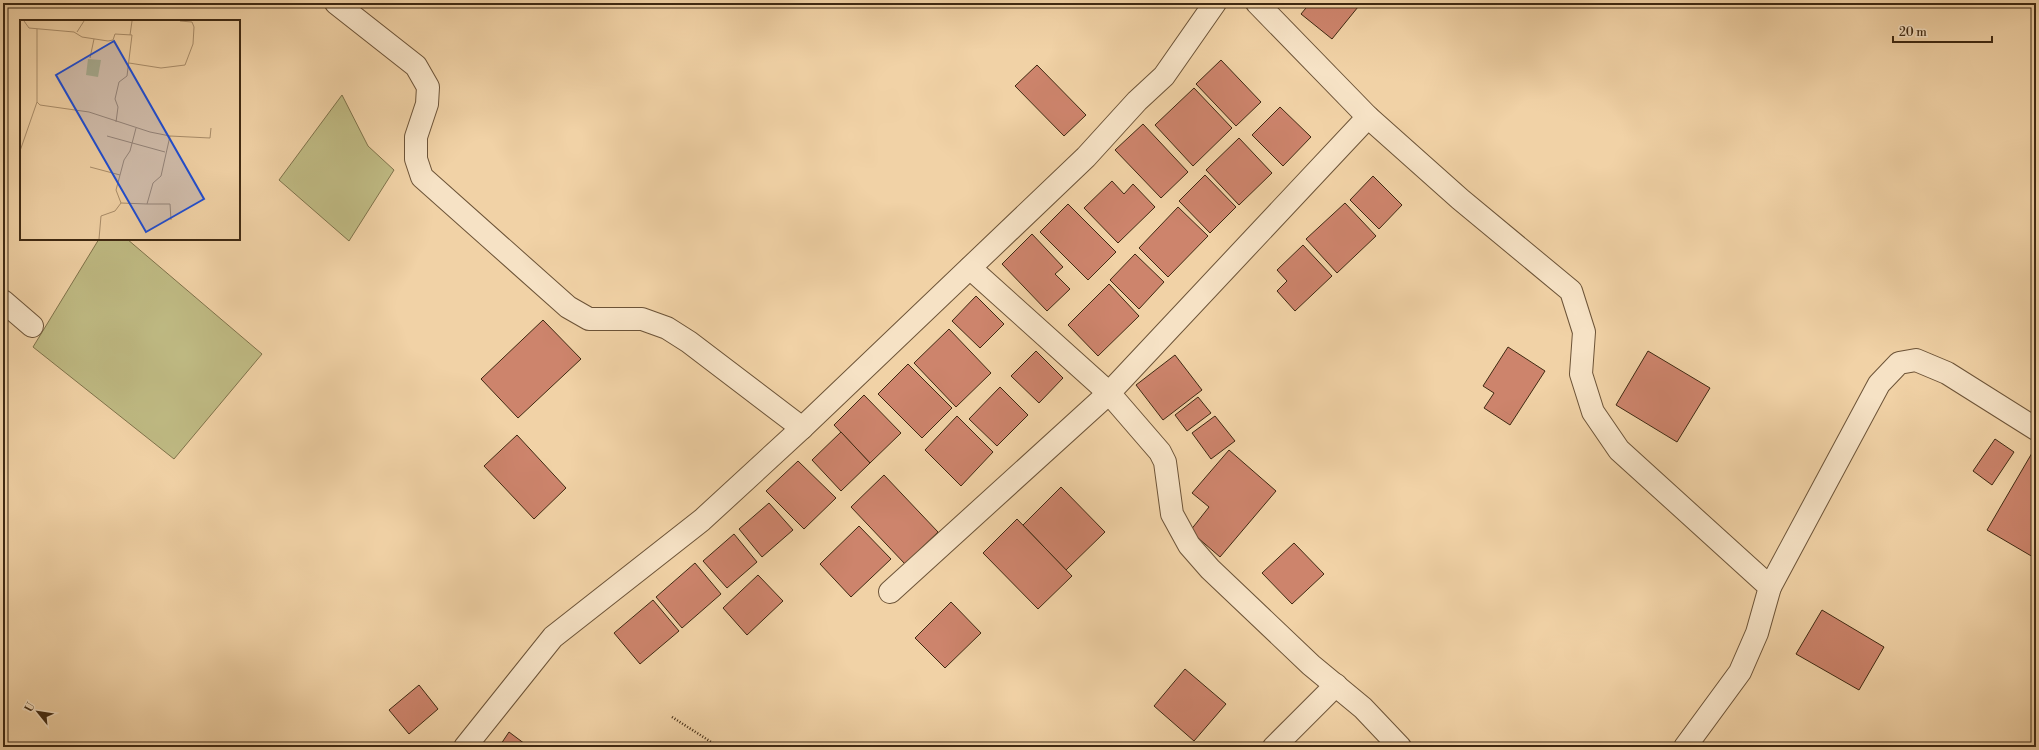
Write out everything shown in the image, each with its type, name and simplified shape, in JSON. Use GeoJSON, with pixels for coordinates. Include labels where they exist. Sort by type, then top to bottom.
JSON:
{"type":"FeatureCollection","features":[{"type":"Feature","properties":{"kind":"street"},"geometry":{"type":"LineString","coordinates":[[336,3],[416,66],[428,87],[427,104],[416,137],[416,159],[422,177],[568,307],[589,319],[642,319],[667,328],[689,342],[802,428]]}},
{"type":"Feature","properties":{"kind":"street"},"geometry":{"type":"LineString","coordinates":[[465,747],[553,637],[702,520],[802,428],[1086,157],[1137,101],[1164,76],[1215,3]]}},
{"type":"Feature","properties":{"kind":"street"},"geometry":{"type":"LineString","coordinates":[[1257,3],[1368,117],[1460,199],[1571,291],[1584,332],[1581,374],[1593,412],[1619,450],[1770,588]]}},
{"type":"Feature","properties":{"kind":"street"},"geometry":{"type":"LineString","coordinates":[[890,592],[1108,393],[1368,117]]}},
{"type":"Feature","properties":{"kind":"street"},"geometry":{"type":"LineString","coordinates":[[970,268],[1108,393],[1160,452],[1165,462],[1172,514],[1189,546],[1210,569],[1311,665],[1363,708],[1400,747]]}},
{"type":"Feature","properties":{"kind":"street"},"geometry":{"type":"LineString","coordinates":[[3,301],[32,326]]}},
{"type":"Feature","properties":{"kind":"street"},"geometry":{"type":"LineString","coordinates":[[1685,747],[1740,672],[1757,634],[1770,588],[1879,384],[1899,363],[1916,360],[1947,373],[2036,429]]}},
{"type":"Feature","properties":{"kind":"street"},"geometry":{"type":"LineString","coordinates":[[1274,747],[1336,685]]}},
{"type":"Feature","properties":{"kind":"path"},"geometry":{"type":"LineString","coordinates":[[672,717],[719,747]]}},
{"type":"Feature","properties":{"kind":"shaded area"},"geometry":{"type":"Polygon","coordinates":[[[342,95],[368,146],[394,170],[349,241],[279,180],[342,95]]]}},
{"type":"Feature","properties":{"kind":"shaded area"},"geometry":{"type":"Polygon","coordinates":[[[98,240],[128,240],[262,354],[174,459],[33,347],[98,240]]]}},
{"type":"Feature","properties":{"kind":"building"},"geometry":{"type":"Polygon","coordinates":[[[1310,3],[1353,3],[1358,7],[1332,39],[1301,14],[1310,3]]]}},
{"type":"Feature","properties":{"kind":"building"},"geometry":{"type":"Polygon","coordinates":[[[1221,60],[1261,102],[1236,126],[1196,84],[1221,60]]]}},
{"type":"Feature","properties":{"kind":"building"},"geometry":{"type":"Polygon","coordinates":[[[1037,65],[1086,115],[1064,136],[1015,86],[1037,65]]]}},
{"type":"Feature","properties":{"kind":"building"},"geometry":{"type":"Polygon","coordinates":[[[1194,88],[1232,128],[1193,166],[1155,125],[1194,88]]]}},
{"type":"Feature","properties":{"kind":"building"},"geometry":{"type":"Polygon","coordinates":[[[1280,107],[1311,137],[1283,166],[1252,135],[1280,107]]]}},
{"type":"Feature","properties":{"kind":"building"},"geometry":{"type":"Polygon","coordinates":[[[1143,124],[1188,172],[1161,198],[1115,150],[1143,124]]]}},
{"type":"Feature","properties":{"kind":"building"},"geometry":{"type":"Polygon","coordinates":[[[1239,138],[1272,173],[1239,205],[1206,170],[1239,138]]]}},
{"type":"Feature","properties":{"kind":"building"},"geometry":{"type":"Polygon","coordinates":[[[1205,175],[1236,207],[1210,233],[1179,201],[1205,175]]]}},
{"type":"Feature","properties":{"kind":"building"},"geometry":{"type":"Polygon","coordinates":[[[1373,176],[1402,205],[1379,229],[1350,200],[1373,176]]]}},
{"type":"Feature","properties":{"kind":"building"},"geometry":{"type":"Polygon","coordinates":[[[1112,181],[1124,194],[1133,184],[1155,207],[1118,243],[1084,208],[1112,181]]]}},
{"type":"Feature","properties":{"kind":"building"},"geometry":{"type":"Polygon","coordinates":[[[1345,203],[1376,236],[1337,273],[1306,239],[1345,203]]]}},
{"type":"Feature","properties":{"kind":"building"},"geometry":{"type":"Polygon","coordinates":[[[1068,204],[1116,252],[1088,280],[1040,232],[1068,204]]]}},
{"type":"Feature","properties":{"kind":"building"},"geometry":{"type":"Polygon","coordinates":[[[1178,207],[1208,236],[1168,277],[1139,248],[1178,207]]]}},
{"type":"Feature","properties":{"kind":"building"},"geometry":{"type":"Polygon","coordinates":[[[1032,234],[1063,267],[1055,274],[1070,289],[1047,311],[1002,264],[1032,234]]]}},
{"type":"Feature","properties":{"kind":"building"},"geometry":{"type":"Polygon","coordinates":[[[1303,245],[1332,276],[1295,311],[1277,291],[1287,281],[1277,270],[1303,245]]]}},
{"type":"Feature","properties":{"kind":"building"},"geometry":{"type":"Polygon","coordinates":[[[1135,254],[1164,282],[1139,309],[1110,280],[1135,254]]]}},
{"type":"Feature","properties":{"kind":"building"},"geometry":{"type":"Polygon","coordinates":[[[1109,284],[1139,316],[1098,356],[1068,325],[1109,284]]]}},
{"type":"Feature","properties":{"kind":"building"},"geometry":{"type":"Polygon","coordinates":[[[976,296],[1004,324],[980,348],[952,321],[976,296]]]}},
{"type":"Feature","properties":{"kind":"building"},"geometry":{"type":"Polygon","coordinates":[[[543,320],[581,359],[518,418],[481,379],[543,320]]]}},
{"type":"Feature","properties":{"kind":"building"},"geometry":{"type":"Polygon","coordinates":[[[949,329],[991,373],[956,407],[914,363],[949,329]]]}},
{"type":"Feature","properties":{"kind":"building"},"geometry":{"type":"Polygon","coordinates":[[[1508,347],[1545,371],[1510,425],[1484,408],[1494,393],[1483,386],[1508,347]]]}},
{"type":"Feature","properties":{"kind":"building"},"geometry":{"type":"Polygon","coordinates":[[[1036,351],[1063,378],[1039,403],[1011,376],[1036,351]]]}},
{"type":"Feature","properties":{"kind":"building"},"geometry":{"type":"Polygon","coordinates":[[[1648,351],[1710,388],[1677,442],[1616,405],[1648,351]]]}},
{"type":"Feature","properties":{"kind":"building"},"geometry":{"type":"Polygon","coordinates":[[[1175,355],[1202,390],[1163,420],[1136,385],[1175,355]]]}},
{"type":"Feature","properties":{"kind":"building"},"geometry":{"type":"Polygon","coordinates":[[[908,364],[952,408],[922,438],[878,394],[908,364]]]}},
{"type":"Feature","properties":{"kind":"building"},"geometry":{"type":"Polygon","coordinates":[[[1000,387],[1028,415],[997,446],[969,419],[1000,387]]]}},
{"type":"Feature","properties":{"kind":"building"},"geometry":{"type":"Polygon","coordinates":[[[864,395],[901,433],[870,463],[834,425],[864,395]]]}},
{"type":"Feature","properties":{"kind":"building"},"geometry":{"type":"Polygon","coordinates":[[[1198,397],[1211,413],[1187,431],[1175,415],[1198,397]]]}},
{"type":"Feature","properties":{"kind":"building"},"geometry":{"type":"Polygon","coordinates":[[[957,416],[993,452],[961,486],[925,450],[957,416]]]}},
{"type":"Feature","properties":{"kind":"building"},"geometry":{"type":"Polygon","coordinates":[[[1215,416],[1235,441],[1211,459],[1192,433],[1215,416]]]}},
{"type":"Feature","properties":{"kind":"building"},"geometry":{"type":"Polygon","coordinates":[[[841,432],[870,463],[841,491],[812,460],[841,432]]]}},
{"type":"Feature","properties":{"kind":"building"},"geometry":{"type":"Polygon","coordinates":[[[517,435],[566,488],[534,519],[484,466],[517,435]]]}},
{"type":"Feature","properties":{"kind":"building"},"geometry":{"type":"Polygon","coordinates":[[[1995,439],[2014,452],[1992,485],[1973,471],[1995,439]]]}},
{"type":"Feature","properties":{"kind":"building"},"geometry":{"type":"Polygon","coordinates":[[[1229,450],[1276,491],[1220,557],[1190,531],[1209,507],[1192,493],[1229,450]]]}},
{"type":"Feature","properties":{"kind":"building"},"geometry":{"type":"Polygon","coordinates":[[[2032,453],[2036,455],[2036,553],[2033,557],[1987,530],[2032,453]]]}},
{"type":"Feature","properties":{"kind":"building"},"geometry":{"type":"Polygon","coordinates":[[[798,461],[836,498],[804,529],[766,491],[798,461]]]}},
{"type":"Feature","properties":{"kind":"building"},"geometry":{"type":"Polygon","coordinates":[[[884,475],[938,532],[905,564],[851,507],[884,475]]]}},
{"type":"Feature","properties":{"kind":"building"},"geometry":{"type":"Polygon","coordinates":[[[1061,487],[1105,532],[1066,570],[1023,525],[1061,487]]]}},
{"type":"Feature","properties":{"kind":"building"},"geometry":{"type":"Polygon","coordinates":[[[769,503],[793,530],[762,557],[739,529],[769,503]]]}},
{"type":"Feature","properties":{"kind":"building"},"geometry":{"type":"Polygon","coordinates":[[[1017,519],[1072,576],[1038,609],[983,553],[1017,519]]]}},
{"type":"Feature","properties":{"kind":"building"},"geometry":{"type":"Polygon","coordinates":[[[859,526],[891,559],[851,597],[820,564],[859,526]]]}},
{"type":"Feature","properties":{"kind":"building"},"geometry":{"type":"Polygon","coordinates":[[[734,534],[757,562],[727,588],[703,561],[734,534]]]}},
{"type":"Feature","properties":{"kind":"building"},"geometry":{"type":"Polygon","coordinates":[[[1294,543],[1324,574],[1292,604],[1262,573],[1294,543]]]}},
{"type":"Feature","properties":{"kind":"building"},"geometry":{"type":"Polygon","coordinates":[[[695,563],[721,594],[682,628],[656,597],[695,563]]]}},
{"type":"Feature","properties":{"kind":"building"},"geometry":{"type":"Polygon","coordinates":[[[758,575],[783,601],[747,635],[723,608],[758,575]]]}},
{"type":"Feature","properties":{"kind":"building"},"geometry":{"type":"Polygon","coordinates":[[[653,600],[679,631],[640,664],[614,633],[653,600]]]}},
{"type":"Feature","properties":{"kind":"building"},"geometry":{"type":"Polygon","coordinates":[[[951,602],[981,633],[945,668],[915,638],[951,602]]]}},
{"type":"Feature","properties":{"kind":"building"},"geometry":{"type":"Polygon","coordinates":[[[1822,610],[1884,647],[1859,690],[1796,654],[1822,610]]]}},
{"type":"Feature","properties":{"kind":"building"},"geometry":{"type":"Polygon","coordinates":[[[1185,669],[1226,704],[1194,741],[1154,706],[1185,669]]]}},
{"type":"Feature","properties":{"kind":"building"},"geometry":{"type":"Polygon","coordinates":[[[419,685],[438,709],[409,734],[389,710],[419,685]]]}},
{"type":"Feature","properties":{"kind":"building"},"geometry":{"type":"Polygon","coordinates":[[[509,732],[529,747],[499,747],[509,732]]]}}]}
